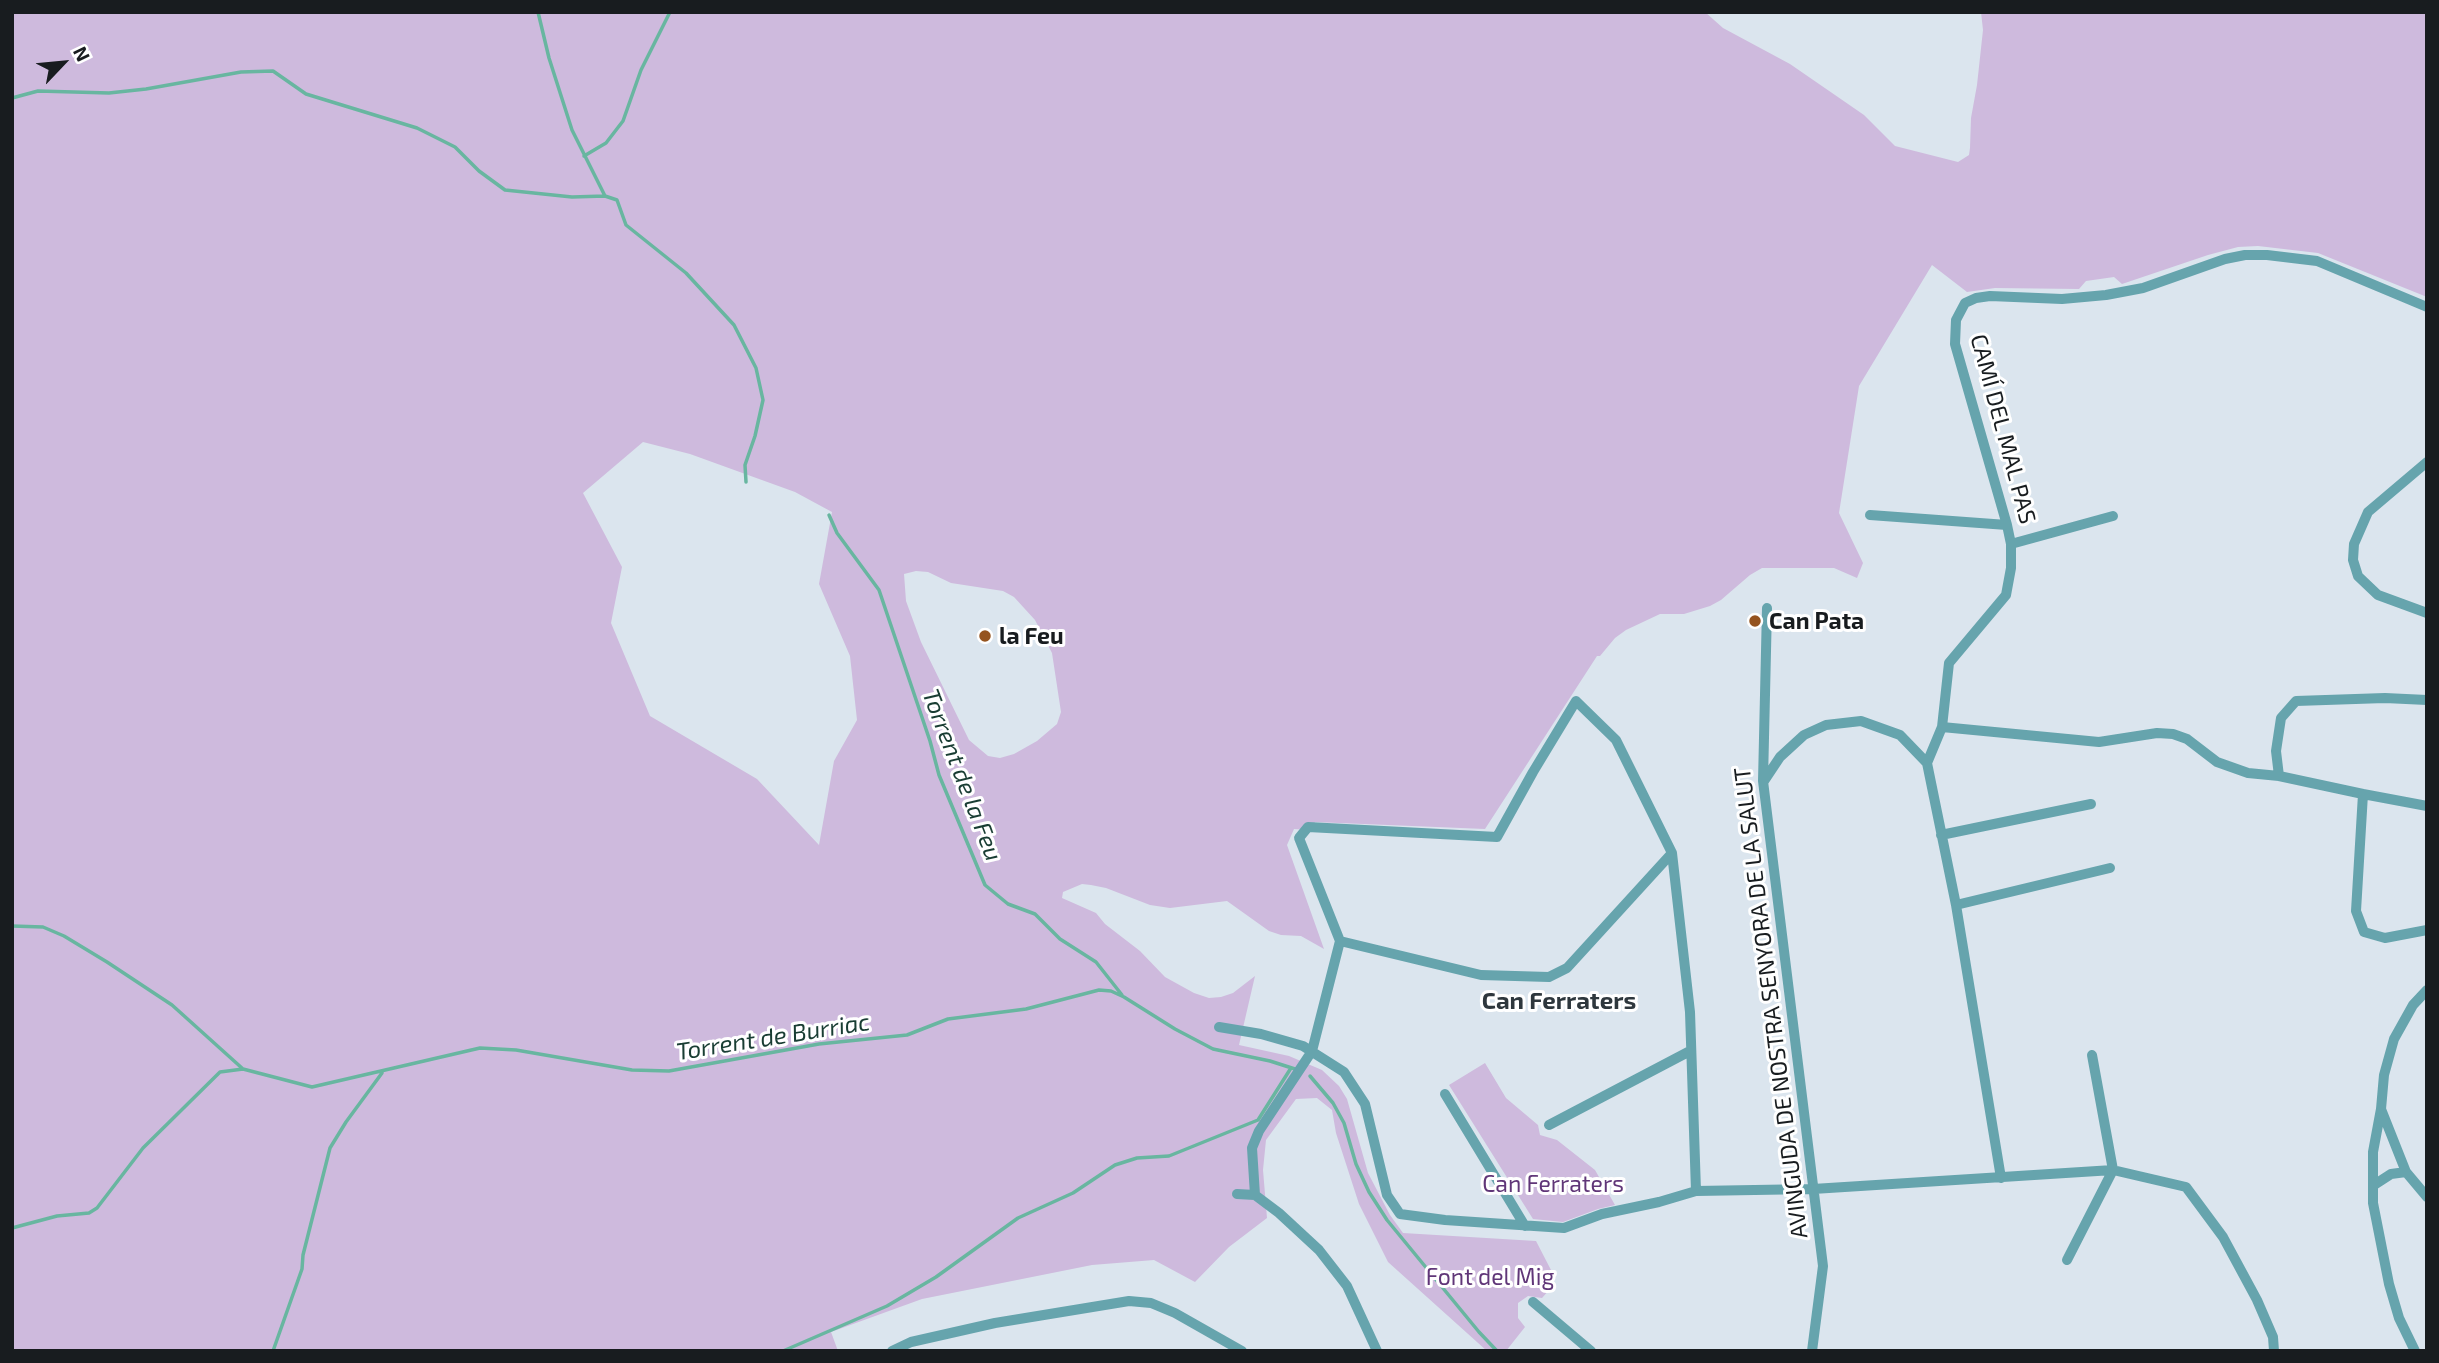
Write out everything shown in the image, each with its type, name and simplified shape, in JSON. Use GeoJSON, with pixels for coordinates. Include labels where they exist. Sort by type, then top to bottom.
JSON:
{"type":"FeatureCollection","features":[{"type":"Feature","properties":{"kind":"street","name":"CAMÍ DEL MAL PAS"},"geometry":{"type":"LineString","coordinates":[[1927,763],[1942,727],[1949,663],[2006,595],[2011,568],[2011,544],[2007,526],[1955,344],[1959,310],[1970,300],[2001,295],[2062,299],[2143,288],[2225,259],[2245,255],[2317,261],[2427,307]]}},
{"type":"Feature","properties":{"kind":"street"},"geometry":{"type":"LineString","coordinates":[[2427,462],[2368,512],[2354,544],[2353,560],[2358,576],[2378,595],[2427,614]]}},
{"type":"Feature","properties":{"kind":"street"},"geometry":{"type":"LineString","coordinates":[[1870,515],[2007,526]]}},
{"type":"Feature","properties":{"kind":"street","name":"CAMÍ DEL MAL PAS"},"geometry":{"type":"LineString","coordinates":[[2011,544],[2113,516]]}},
{"type":"Feature","properties":{"kind":"street","name":"AVINGUDA DE NOSTRA SENYORA DE LA SALUT"},"geometry":{"type":"LineString","coordinates":[[1767,608],[1763,781],[1823,1266],[1812,1351]]}},
{"type":"Feature","properties":{"kind":"street"},"geometry":{"type":"LineString","coordinates":[[2279,776],[2277,751],[2281,718],[2297,701],[2385,698],[2427,700]]}},
{"type":"Feature","properties":{"kind":"street"},"geometry":{"type":"LineString","coordinates":[[1255,1195],[1252,1148],[1259,1131],[1312,1051],[1340,941],[1299,838],[1308,827],[1497,837],[1532,772],[1576,701],[1616,740],[1672,853],[1690,1012],[1696,1191]]}},
{"type":"Feature","properties":{"kind":"street"},"geometry":{"type":"LineString","coordinates":[[1763,781],[1780,758],[1804,735],[1826,725],[1861,721],[1900,736],[1927,763],[1956,905],[2001,1178]]}},
{"type":"Feature","properties":{"kind":"street"},"geometry":{"type":"LineString","coordinates":[[1942,727],[2099,741],[2157,733],[2173,734],[2187,739],[2217,762],[2248,773],[2279,776],[2427,806]]}},
{"type":"Feature","properties":{"kind":"street"},"geometry":{"type":"LineString","coordinates":[[2363,794],[2356,911],[2364,932],[2385,938],[2424,930]]}},
{"type":"Feature","properties":{"kind":"street"},"geometry":{"type":"LineString","coordinates":[[1941,835],[2091,804]]}},
{"type":"Feature","properties":{"kind":"street"},"geometry":{"type":"LineString","coordinates":[[1340,941],[1482,975],[1549,977],[1567,968],[1672,853]]}},
{"type":"Feature","properties":{"kind":"street"},"geometry":{"type":"LineString","coordinates":[[1956,905],[2110,868]]}},
{"type":"Feature","properties":{"kind":"street"},"geometry":{"type":"LineString","coordinates":[[2415,1351],[2399,1318],[2389,1284],[2373,1203],[2373,1152],[2385,1075],[2395,1039],[2413,1005],[2427,990]]}},
{"type":"Feature","properties":{"kind":"street"},"geometry":{"type":"LineString","coordinates":[[1219,1027],[1291,1042],[1312,1051],[1344,1072],[1365,1104],[1387,1195],[1400,1214],[1564,1228],[1602,1214],[1696,1191],[1813,1189],[2113,1170],[2186,1187],[2223,1237],[2252,1289],[2273,1337],[2274,1351]]}},
{"type":"Feature","properties":{"kind":"street"},"geometry":{"type":"LineString","coordinates":[[1549,1125],[1690,1051]]}},
{"type":"Feature","properties":{"kind":"street"},"geometry":{"type":"LineString","coordinates":[[2067,1259],[2113,1170],[2092,1055]]}},
{"type":"Feature","properties":{"kind":"street"},"geometry":{"type":"LineString","coordinates":[[1445,1094],[1525,1226]]}},
{"type":"Feature","properties":{"kind":"street"},"geometry":{"type":"LineString","coordinates":[[2381,1109],[2406,1172],[2427,1197]]}},
{"type":"Feature","properties":{"kind":"street"},"geometry":{"type":"LineString","coordinates":[[2374,1185],[2391,1174],[2406,1172]]}},
{"type":"Feature","properties":{"kind":"street"},"geometry":{"type":"LineString","coordinates":[[1237,1194],[1255,1195],[1319,1250],[1347,1286],[1377,1351]]}},
{"type":"Feature","properties":{"kind":"street"},"geometry":{"type":"LineString","coordinates":[[892,1351],[911,1342],[995,1323],[1129,1301],[1151,1303],[1175,1313],[1242,1351]]}},
{"type":"Feature","properties":{"kind":"street"},"geometry":{"type":"LineString","coordinates":[[1533,1302],[1591,1351]]}},
{"type":"Feature","properties":{"kind":"green space","name":"Font del Mig"},"geometry":{"type":"Polygon","coordinates":[[[12,12],[1705,12],[1723,28],[1790,64],[1864,115],[1895,146],[1958,162],[1969,155],[1971,118],[1983,30],[1981,12],[2427,12],[2427,297],[2318,253],[2258,246],[2238,247],[2208,255],[2122,284],[2114,277],[2086,281],[2079,289],[1995,288],[1967,292],[1932,265],[1859,386],[1839,513],[1863,563],[1857,578],[1834,568],[1762,568],[1710,606],[1684,614],[1660,614],[1626,630],[1597,656],[1485,829],[1315,822],[1311,830],[1294,829],[1287,845],[1324,949],[1301,936],[1269,931],[1227,901],[1170,908],[1150,905],[1091,885],[1082,884],[1063,892],[1062,898],[1096,913],[1165,977],[1194,993],[1209,998],[1221,997],[1233,993],[1255,976],[1239,1045],[1289,1056],[1322,1070],[1339,1086],[1347,1099],[1368,1173],[1390,1215],[1403,1233],[1536,1241],[1551,1270],[1550,1289],[1542,1298],[1528,1296],[1518,1303],[1518,1318],[1525,1327],[1506,1351],[1487,1351],[1388,1262],[1359,1204],[1336,1133],[1332,1110],[1317,1098],[1296,1099],[1266,1140],[1263,1170],[1267,1218],[1229,1247],[1195,1282],[1154,1260],[1092,1265],[922,1299],[831,1332],[838,1351],[12,1351],[12,12]],[[643,442],[583,493],[622,567],[611,623],[650,716],[757,779],[819,845],[834,761],[857,720],[850,656],[819,584],[832,512],[795,492],[690,454],[643,442]],[[928,572],[904,574],[906,601],[921,642],[969,740],[988,756],[1000,758],[1014,754],[1037,741],[1057,724],[1061,712],[1052,653],[1035,620],[1014,597],[1003,591],[951,583],[928,572]]]}},
{"type":"Feature","properties":{"kind":"green space","name":"Can Ferraters"},"geometry":{"type":"Polygon","coordinates":[[[1485,1063],[1506,1098],[1538,1125],[1540,1135],[1557,1140],[1595,1170],[1615,1205],[1563,1222],[1533,1219],[1449,1085],[1485,1063]]]}},
{"type":"Feature","properties":{"kind":"waterway"},"geometry":{"type":"LineString","coordinates":[[538,12],[549,58],[572,130],[605,196]]}},
{"type":"Feature","properties":{"kind":"waterway"},"geometry":{"type":"LineString","coordinates":[[584,156],[606,143],[623,121],[641,70],[670,12]]}},
{"type":"Feature","properties":{"kind":"waterway"},"geometry":{"type":"LineString","coordinates":[[12,98],[38,91],[109,93],[241,72],[273,71],[306,94],[417,128],[455,147],[479,171],[505,190],[572,197],[605,196],[617,200],[626,225],[686,273],[734,325],[756,368],[763,400],[745,465],[746,482]]}},
{"type":"Feature","properties":{"kind":"waterway","name":"Torrent de la Feu"},"geometry":{"type":"LineString","coordinates":[[829,515],[837,533],[879,590],[939,775],[985,885],[1008,904],[1035,914],[1060,939],[1096,962],[1122,995]]}},
{"type":"Feature","properties":{"kind":"waterway","name":"Torrent de Burriac"},"geometry":{"type":"LineString","coordinates":[[12,926],[43,927],[64,936],[107,962],[172,1005],[243,1069],[312,1087],[480,1048],[516,1050],[632,1070],[669,1071],[819,1044],[907,1035],[948,1019],[1026,1009],[1099,990],[1111,991],[1124,997],[1213,1049],[1295,1069]]}},
{"type":"Feature","properties":{"kind":"waterway"},"geometry":{"type":"LineString","coordinates":[[783,1351],[887,1306],[936,1277],[1018,1218],[1073,1193],[1115,1165],[1137,1158],[1169,1156],[1258,1120],[1291,1068]]}},
{"type":"Feature","properties":{"kind":"waterway"},"geometry":{"type":"LineString","coordinates":[[12,1228],[57,1216],[89,1213],[97,1208],[143,1148],[220,1072],[243,1069]]}},
{"type":"Feature","properties":{"kind":"waterway"},"geometry":{"type":"LineString","coordinates":[[273,1351],[302,1269],[303,1255],[330,1148],[382,1073]]}},
{"type":"Feature","properties":{"kind":"waterway"},"geometry":{"type":"LineString","coordinates":[[1310,1076],[1333,1103],[1344,1123],[1356,1164],[1369,1192],[1387,1220],[1497,1351]]}},
{"type":"Feature","properties":{"kind":"place","name":"Can Pata"},"geometry":{"type":"Point","coordinates":[1755,621]}},
{"type":"Feature","properties":{"kind":"place","name":"la Feu"},"geometry":{"type":"Point","coordinates":[985,636]}},
{"type":"Feature","properties":{"kind":"district","name":"Can Ferraters"},"geometry":{"type":"Point","coordinates":[1559,1001]}}]}
